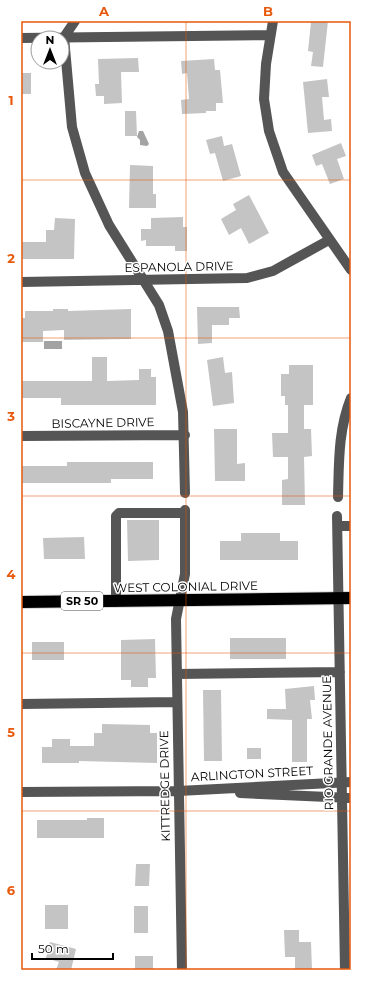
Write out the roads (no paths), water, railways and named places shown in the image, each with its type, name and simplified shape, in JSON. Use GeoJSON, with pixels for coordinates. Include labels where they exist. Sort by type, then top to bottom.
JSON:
{"type":"FeatureCollection","features":[{"type":"Feature","properties":{"kind":"highway","name":"WEST COLONIAL DRIVE"},"geometry":{"type":"LineString","coordinates":[[21,602],[345,598]]}},
{"type":"Feature","properties":{"kind":"street"},"geometry":{"type":"LineString","coordinates":[[69,30],[75,21]]}},
{"type":"Feature","properties":{"kind":"street"},"geometry":{"type":"LineString","coordinates":[[273,21],[266,64],[264,99],[269,131],[283,172],[328,240],[351,270]]}},
{"type":"Feature","properties":{"kind":"street"},"geometry":{"type":"LineString","coordinates":[[70,38],[270,35]]}},
{"type":"Feature","properties":{"kind":"street"},"geometry":{"type":"LineString","coordinates":[[67,70],[72,127],[85,173],[109,225],[160,305],[168,331],[183,412],[185,435],[185,493]]}},
{"type":"Feature","properties":{"kind":"street","name":"ESPANOLA DRIVE"},"geometry":{"type":"LineString","coordinates":[[21,282],[146,281],[247,278],[273,271],[328,240]]}},
{"type":"Feature","properties":{"kind":"street"},"geometry":{"type":"LineString","coordinates":[[338,497],[339,443],[342,422],[351,398]]}},
{"type":"Feature","properties":{"kind":"street","name":"BISCAYNE DRIVE"},"geometry":{"type":"LineString","coordinates":[[21,436],[185,435]]}},
{"type":"Feature","properties":{"kind":"street","name":"KITTREDGE DRIVE"},"geometry":{"type":"LineString","coordinates":[[116,602],[116,516],[119,513],[185,512],[185,574],[181,601],[176,619],[182,970]]}},
{"type":"Feature","properties":{"kind":"street","name":"RIO GRANDE AVENUE"},"geometry":{"type":"LineString","coordinates":[[345,970],[347,798],[340,672],[345,598],[337,521],[351,526]]}},
{"type":"Feature","properties":{"kind":"street"},"geometry":{"type":"LineString","coordinates":[[177,674],[340,672]]}},
{"type":"Feature","properties":{"kind":"street"},"geometry":{"type":"LineString","coordinates":[[21,704],[177,702]]}},
{"type":"Feature","properties":{"kind":"street","name":"ARLINGTON STREET"},"geometry":{"type":"LineString","coordinates":[[21,792],[178,791],[346,782]]}},
{"type":"Feature","properties":{"kind":"street","name":"ARLINGTON STREET"},"geometry":{"type":"LineString","coordinates":[[178,791],[347,798]]}}]}
